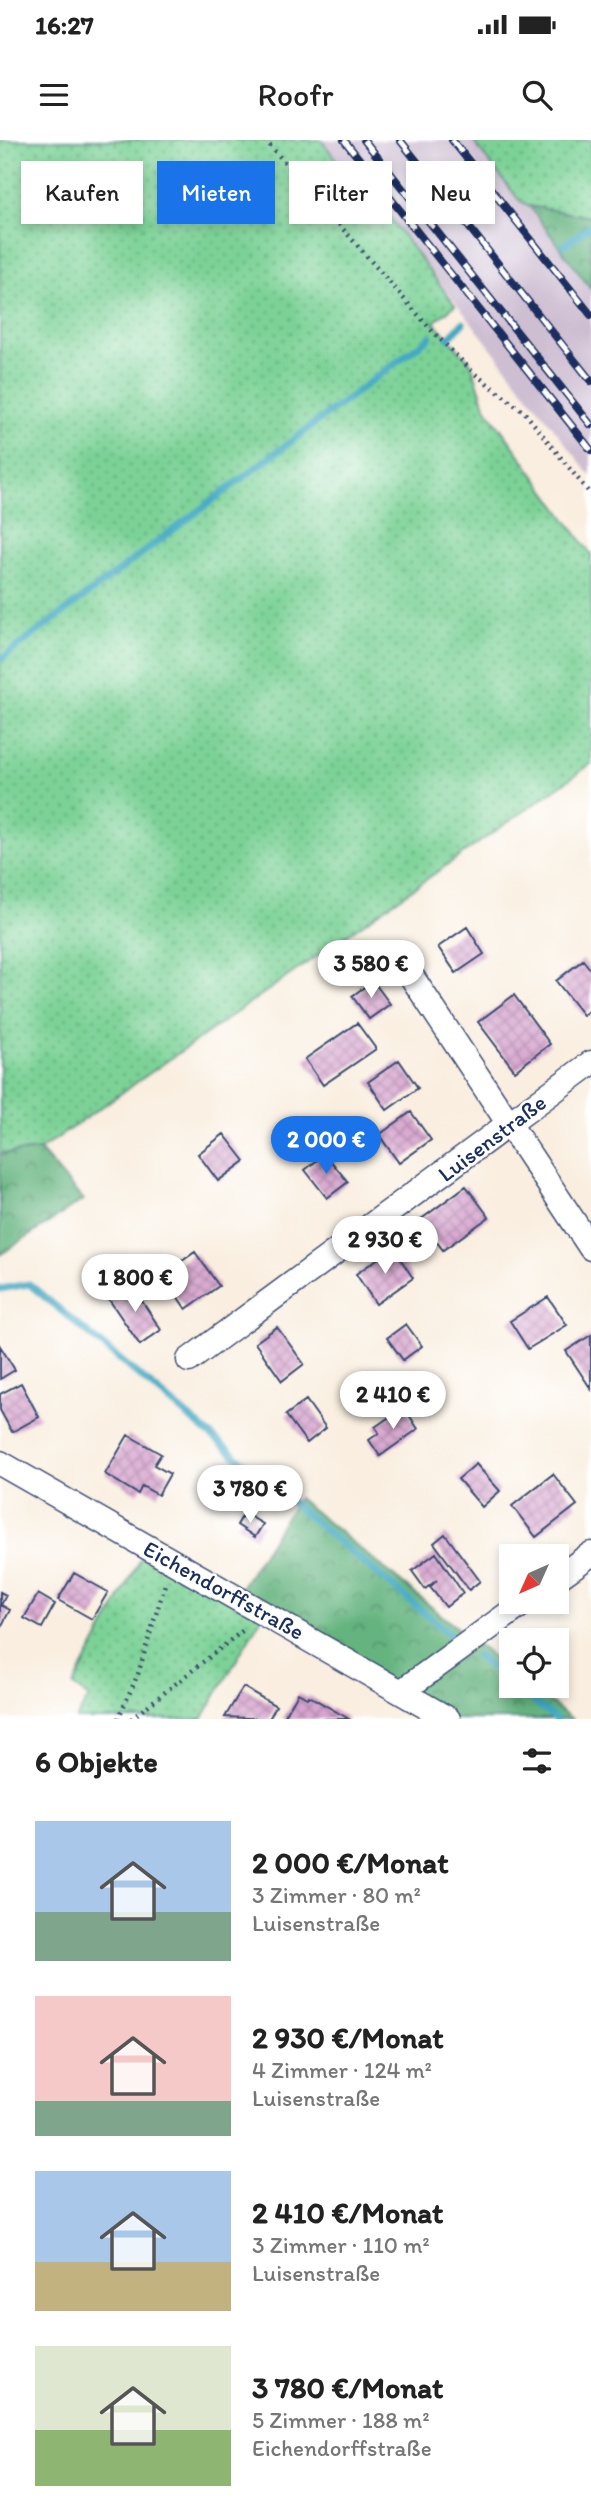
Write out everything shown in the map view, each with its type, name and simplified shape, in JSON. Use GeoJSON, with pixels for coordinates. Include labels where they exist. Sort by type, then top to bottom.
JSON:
{"type":"FeatureCollection","features":[{"type":"Feature","properties":{"kind":"street"},"geometry":{"type":"LineString","coordinates":[[405,968],[591,1248]]}},
{"type":"Feature","properties":{"kind":"street","name":"Luisenstraße"},"geometry":{"type":"LineString","coordinates":[[189,1360],[591,1063]]}},
{"type":"Feature","properties":{"kind":"street","name":"Eichendorffstraße"},"geometry":{"type":"LineString","coordinates":[[0,1463],[265,1612],[448,1719]]}},
{"type":"Feature","properties":{"kind":"street"},"geometry":{"type":"LineString","coordinates":[[569,1570],[591,1554]]}},
{"type":"Feature","properties":{"kind":"street"},"geometry":{"type":"LineString","coordinates":[[401,1692],[508,1614]]}},
{"type":"Feature","properties":{"kind":"path"},"geometry":{"type":"LineString","coordinates":[[265,140],[421,318],[474,373],[525,413],[591,495]]}},
{"type":"Feature","properties":{"kind":"path"},"geometry":{"type":"LineString","coordinates":[[117,1719],[138,1674],[172,1560]]}},
{"type":"Feature","properties":{"kind":"path"},"geometry":{"type":"LineString","coordinates":[[131,1719],[265,1612]]}},
{"type":"Feature","properties":{"kind":"shaded area"},"geometry":{"type":"Polygon","coordinates":[[[321,140],[471,140],[489,161],[406,161],[406,224],[495,224],[495,168],[561,246],[591,289],[591,476],[392,221],[392,161],[338,161],[321,140]]]}},
{"type":"Feature","properties":{"kind":"green space"},"geometry":{"type":"Polygon","coordinates":[[[0,140],[321,140],[337,161],[289,161],[289,224],[392,224],[392,221],[455,305],[434,322],[471,363],[486,408],[591,554],[591,764],[40,1150],[0,1154],[0,140]]]}},
{"type":"Feature","properties":{"kind":"green space"},"geometry":{"type":"Polygon","coordinates":[[[472,140],[591,140],[591,217],[529,206],[519,200],[495,169],[495,161],[488,161],[472,140]]]}},
{"type":"Feature","properties":{"kind":"green space"},"geometry":{"type":"Polygon","coordinates":[[[529,206],[591,217],[591,289],[529,206]]]}},
{"type":"Feature","properties":{"kind":"green space"},"geometry":{"type":"Polygon","coordinates":[[[40,1150],[83,1200],[0,1255],[0,1154],[40,1150]]]}},
{"type":"Feature","properties":{"kind":"green space"},"geometry":{"type":"Polygon","coordinates":[[[298,1498],[499,1662],[499,1698],[545,1698],[572,1719],[448,1719],[235,1597],[298,1498]]]}},
{"type":"Feature","properties":{"kind":"green space"},"geometry":{"type":"Polygon","coordinates":[[[147,1547],[265,1612],[202,1719],[76,1719],[89,1697],[73,1686],[147,1547]]]}},
{"type":"Feature","properties":{"kind":"building"},"geometry":{"type":"Polygon","coordinates":[[[467,927],[484,954],[456,973],[438,947],[467,927]]]}},
{"type":"Feature","properties":{"kind":"building"},"geometry":{"type":"Polygon","coordinates":[[[583,960],[591,970],[591,1009],[583,1015],[556,981],[583,960]]]}},
{"type":"Feature","properties":{"kind":"building"},"geometry":{"type":"Polygon","coordinates":[[[373,981],[390,1004],[369,1019],[352,996],[373,981]]]}},
{"type":"Feature","properties":{"kind":"building"},"geometry":{"type":"Polygon","coordinates":[[[514,995],[550,1044],[515,1071],[478,1022],[514,995]]]}},
{"type":"Feature","properties":{"kind":"building"},"geometry":{"type":"Polygon","coordinates":[[[357,1023],[376,1049],[323,1085],[305,1059],[357,1023]]]}},
{"type":"Feature","properties":{"kind":"building"},"geometry":{"type":"Polygon","coordinates":[[[399,1060],[418,1088],[387,1110],[368,1082],[399,1060]]]}},
{"type":"Feature","properties":{"kind":"building"},"geometry":{"type":"Polygon","coordinates":[[[411,1112],[431,1140],[399,1163],[379,1135],[411,1112]]]}},
{"type":"Feature","properties":{"kind":"building"},"geometry":{"type":"Polygon","coordinates":[[[224,1134],[245,1161],[218,1181],[198,1154],[224,1134]]]}},
{"type":"Feature","properties":{"kind":"building"},"geometry":{"type":"Polygon","coordinates":[[[325,1154],[348,1182],[327,1198],[305,1170],[325,1154]]]}},
{"type":"Feature","properties":{"kind":"building"},"geometry":{"type":"Polygon","coordinates":[[[466,1186],[489,1217],[443,1250],[420,1220],[466,1186]]]}},
{"type":"Feature","properties":{"kind":"building"},"geometry":{"type":"Polygon","coordinates":[[[393,1248],[413,1278],[376,1304],[356,1274],[393,1248]]]}},
{"type":"Feature","properties":{"kind":"building"},"geometry":{"type":"Polygon","coordinates":[[[195,1252],[219,1286],[186,1309],[162,1275],[195,1252]]]}},
{"type":"Feature","properties":{"kind":"building"},"geometry":{"type":"Polygon","coordinates":[[[130,1283],[161,1330],[140,1345],[108,1298],[130,1283]]]}},
{"type":"Feature","properties":{"kind":"building"},"geometry":{"type":"Polygon","coordinates":[[[548,1297],[567,1325],[528,1349],[510,1321],[548,1297]]]}},
{"type":"Feature","properties":{"kind":"building"},"geometry":{"type":"Polygon","coordinates":[[[406,1324],[422,1346],[403,1360],[387,1338],[406,1324]]]}},
{"type":"Feature","properties":{"kind":"building"},"geometry":{"type":"Polygon","coordinates":[[[277,1327],[304,1364],[282,1381],[255,1343],[277,1327]]]}},
{"type":"Feature","properties":{"kind":"building"},"geometry":{"type":"Polygon","coordinates":[[[591,1335],[591,1389],[566,1351],[591,1335]]]}},
{"type":"Feature","properties":{"kind":"building"},"geometry":{"type":"Polygon","coordinates":[[[0,1346],[15,1370],[0,1379],[0,1346]]]}},
{"type":"Feature","properties":{"kind":"building"},"geometry":{"type":"Polygon","coordinates":[[[21,1383],[39,1417],[12,1432],[0,1410],[0,1394],[21,1383]]]}},
{"type":"Feature","properties":{"kind":"building"},"geometry":{"type":"Polygon","coordinates":[[[306,1400],[326,1428],[307,1443],[286,1415],[306,1400]]]}},
{"type":"Feature","properties":{"kind":"building"},"geometry":{"type":"Polygon","coordinates":[[[404,1407],[418,1429],[380,1456],[369,1440],[379,1433],[375,1427],[404,1407]]]}},
{"type":"Feature","properties":{"kind":"building"},"geometry":{"type":"Polygon","coordinates":[[[128,1435],[161,1454],[154,1465],[170,1474],[158,1495],[142,1486],[138,1494],[105,1474],[128,1435]]]}},
{"type":"Feature","properties":{"kind":"building"},"geometry":{"type":"Polygon","coordinates":[[[476,1464],[500,1491],[482,1507],[458,1479],[476,1464]]]}},
{"type":"Feature","properties":{"kind":"building"},"geometry":{"type":"Polygon","coordinates":[[[553,1474],[577,1505],[536,1537],[512,1506],[553,1474]]]}},
{"type":"Feature","properties":{"kind":"building"},"geometry":{"type":"Polygon","coordinates":[[[244,1513],[263,1524],[255,1537],[237,1525],[244,1513]]]}},
{"type":"Feature","properties":{"kind":"building"},"geometry":{"type":"Polygon","coordinates":[[[445,1534],[480,1581],[469,1590],[434,1543],[445,1534]]]}},
{"type":"Feature","properties":{"kind":"building"},"geometry":{"type":"Polygon","coordinates":[[[436,1553],[463,1593],[446,1607],[430,1587],[437,1580],[425,1589],[412,1571],[436,1553]]]}},
{"type":"Feature","properties":{"kind":"building"},"geometry":{"type":"Polygon","coordinates":[[[74,1573],[108,1592],[92,1619],[58,1600],[74,1573]]]}},
{"type":"Feature","properties":{"kind":"building"},"geometry":{"type":"Polygon","coordinates":[[[0,1592],[6,1595],[1,1605],[10,1610],[0,1629],[0,1592]]]}},
{"type":"Feature","properties":{"kind":"building"},"geometry":{"type":"Polygon","coordinates":[[[38,1594],[55,1604],[42,1628],[24,1618],[38,1594]]]}},
{"type":"Feature","properties":{"kind":"building"},"geometry":{"type":"Polygon","coordinates":[[[243,1687],[276,1706],[269,1719],[225,1717],[243,1687]]]}},
{"type":"Feature","properties":{"kind":"building"},"geometry":{"type":"Polygon","coordinates":[[[298,1693],[307,1698],[309,1696],[349,1719],[283,1719],[298,1693]]]}},
{"type":"Feature","properties":{"kind":"waterway"},"geometry":{"type":"LineString","coordinates":[[564,245],[591,225]]}},
{"type":"Feature","properties":{"kind":"waterway"},"geometry":{"type":"LineString","coordinates":[[448,338],[463,323]]}},
{"type":"Feature","properties":{"kind":"waterway"},"geometry":{"type":"LineString","coordinates":[[0,660],[430,337]]}},
{"type":"Feature","properties":{"kind":"waterway"},"geometry":{"type":"LineString","coordinates":[[0,1289],[29,1284],[451,1635]]}},
{"type":"Feature","properties":{"kind":"waterway"},"geometry":{"type":"LineString","coordinates":[[477,1656],[499,1673]]}},
{"type":"Feature","properties":{"kind":"waterway"},"geometry":{"type":"LineString","coordinates":[[529,1698],[556,1719]]}},
{"type":"Feature","properties":{"kind":"railway"},"geometry":{"type":"LineString","coordinates":[[344,140],[591,450]]}},
{"type":"Feature","properties":{"kind":"railway"},"geometry":{"type":"LineString","coordinates":[[364,140],[591,425]]}},
{"type":"Feature","properties":{"kind":"railway"},"geometry":{"type":"LineString","coordinates":[[400,140],[591,381]]}},
{"type":"Feature","properties":{"kind":"railway"},"geometry":{"type":"LineString","coordinates":[[452,140],[591,315]]}}]}
